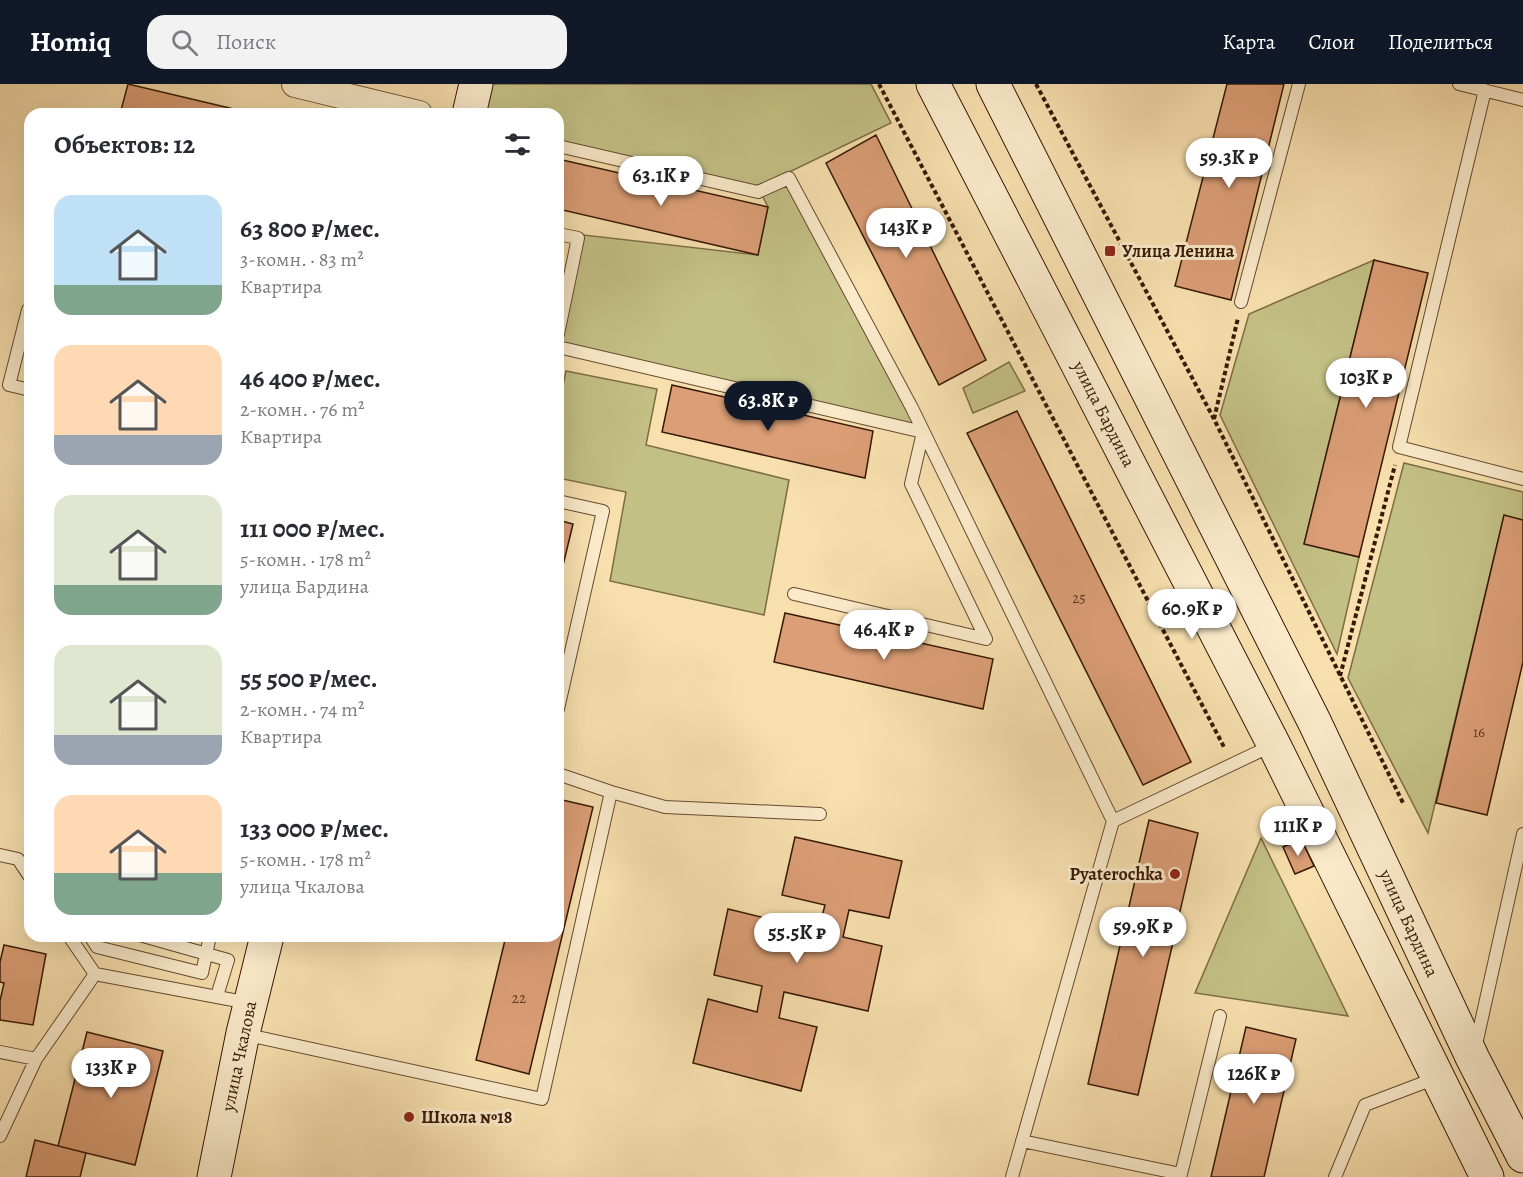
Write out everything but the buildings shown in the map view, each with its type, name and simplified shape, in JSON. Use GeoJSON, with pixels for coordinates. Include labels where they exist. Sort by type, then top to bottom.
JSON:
{"type":"FeatureCollection","features":[{"type":"Feature","properties":{"kind":"main road"},"geometry":{"type":"LineString","coordinates":[[470,108],[476,84]]}},
{"type":"Feature","properties":{"kind":"main road","name":"улица Бардина"},"geometry":{"type":"LineString","coordinates":[[933,84],[1274,745],[1487,1177]]}},
{"type":"Feature","properties":{"kind":"main road","name":"улица Бардина"},"geometry":{"type":"LineString","coordinates":[[993,84],[1315,723],[1473,1059],[1523,1156]]}},
{"type":"Feature","properties":{"kind":"main road"},"geometry":{"type":"LineString","coordinates":[[1274,745],[1315,723]]}},
{"type":"Feature","properties":{"kind":"main road","name":"улица Чкалова"},"geometry":{"type":"LineString","coordinates":[[214,1177],[246,1018],[265,942]]}},
{"type":"Feature","properties":{"kind":"main road"},"geometry":{"type":"LineString","coordinates":[[1437,1077],[1473,1059]]}},
{"type":"Feature","properties":{"kind":"street"},"geometry":{"type":"LineString","coordinates":[[295,84],[394,108]]}},
{"type":"Feature","properties":{"kind":"lane"},"geometry":{"type":"LineString","coordinates":[[1242,302],[1299,84]]}},
{"type":"Feature","properties":{"kind":"lane"},"geometry":{"type":"LineString","coordinates":[[1459,84],[1523,100]]}},
{"type":"Feature","properties":{"kind":"lane"},"geometry":{"type":"LineString","coordinates":[[1485,90],[1400,447],[1523,479]]}},
{"type":"Feature","properties":{"kind":"lane"},"geometry":{"type":"LineString","coordinates":[[564,147],[758,192],[789,178],[923,432],[1113,821],[1012,1177]]}},
{"type":"Feature","properties":{"kind":"lane"},"geometry":{"type":"LineString","coordinates":[[564,235],[578,238],[564,305]]}},
{"type":"Feature","properties":{"kind":"lane"},"geometry":{"type":"LineString","coordinates":[[24,326],[9,385],[24,389]]}},
{"type":"Feature","properties":{"kind":"lane"},"geometry":{"type":"LineString","coordinates":[[564,348],[923,432]]}},
{"type":"Feature","properties":{"kind":"lane"},"geometry":{"type":"LineString","coordinates":[[794,594],[986,639],[911,484],[923,432]]}},
{"type":"Feature","properties":{"kind":"lane"},"geometry":{"type":"LineString","coordinates":[[564,502],[603,511],[564,683]]}},
{"type":"Feature","properties":{"kind":"lane"},"geometry":{"type":"LineString","coordinates":[[1113,821],[1274,745]]}},
{"type":"Feature","properties":{"kind":"lane"},"geometry":{"type":"LineString","coordinates":[[564,776],[665,807],[820,814]]}},
{"type":"Feature","properties":{"kind":"lane"},"geometry":{"type":"LineString","coordinates":[[73,942],[95,974],[217,996],[246,1018],[542,1099],[611,792]]}},
{"type":"Feature","properties":{"kind":"lane"},"geometry":{"type":"LineString","coordinates":[[1473,1059],[1523,834]]}},
{"type":"Feature","properties":{"kind":"lane"},"geometry":{"type":"LineString","coordinates":[[0,855],[18,859],[24,868]]}},
{"type":"Feature","properties":{"kind":"lane"},"geometry":{"type":"LineString","coordinates":[[94,942],[97,947],[202,973],[209,942]]}},
{"type":"Feature","properties":{"kind":"lane"},"geometry":{"type":"LineString","coordinates":[[164,942],[228,960],[217,996]]}},
{"type":"Feature","properties":{"kind":"lane"},"geometry":{"type":"LineString","coordinates":[[0,1136],[36,1059],[95,974]]}},
{"type":"Feature","properties":{"kind":"lane"},"geometry":{"type":"LineString","coordinates":[[1022,1141],[1181,1176],[1220,1016]]}},
{"type":"Feature","properties":{"kind":"lane"},"geometry":{"type":"LineString","coordinates":[[0,1052],[36,1059]]}},
{"type":"Feature","properties":{"kind":"lane"},"geometry":{"type":"LineString","coordinates":[[1335,1177],[1365,1106],[1437,1077]]}},
{"type":"Feature","properties":{"kind":"path"},"geometry":{"type":"LineString","coordinates":[[879,84],[1232,764]]}},
{"type":"Feature","properties":{"kind":"path"},"geometry":{"type":"LineString","coordinates":[[1036,84],[1214,419],[1404,805]]}},
{"type":"Feature","properties":{"kind":"path"},"geometry":{"type":"LineString","coordinates":[[1214,419],[1242,302]]}},
{"type":"Feature","properties":{"kind":"path"},"geometry":{"type":"LineString","coordinates":[[1340,677],[1400,447]]}},
{"type":"Feature","properties":{"kind":"shaded area"},"geometry":{"type":"Polygon","coordinates":[[[485,84],[871,84],[891,123],[758,187],[564,142],[564,108],[479,108],[485,84]]]}},
{"type":"Feature","properties":{"kind":"shaded area"},"geometry":{"type":"Polygon","coordinates":[[[786,184],[915,426],[564,344],[564,329],[584,235],[757,255],[768,207],[762,195],[786,184]]]}},
{"type":"Feature","properties":{"kind":"shaded area"},"geometry":{"type":"Polygon","coordinates":[[[1374,260],[1304,544],[1359,557],[1337,654],[1220,415],[1249,314],[1374,260]]]}},
{"type":"Feature","properties":{"kind":"shaded area"},"geometry":{"type":"Polygon","coordinates":[[[1009,362],[1025,391],[973,413],[963,388],[1009,362]]]}},
{"type":"Feature","properties":{"kind":"shaded area"},"geometry":{"type":"Polygon","coordinates":[[[566,371],[657,389],[646,445],[789,480],[764,615],[610,581],[626,492],[564,479],[564,381],[566,371]]]}},
{"type":"Feature","properties":{"kind":"shaded area"},"geometry":{"type":"Polygon","coordinates":[[[1404,463],[1523,492],[1523,520],[1504,516],[1428,833],[1348,678],[1404,463]]]}},
{"type":"Feature","properties":{"kind":"shaded area"},"geometry":{"type":"Polygon","coordinates":[[[1261,838],[1348,1016],[1195,993],[1261,838]]]}},
{"type":"Feature","properties":{"kind":"place","name":"Улица Ленина"},"geometry":{"type":"Point","coordinates":[1110,251]}},
{"type":"Feature","properties":{"kind":"place","name":"Pyaterochka"},"geometry":{"type":"Point","coordinates":[1175,874]}},
{"type":"Feature","properties":{"kind":"place","name":"Школа №18"},"geometry":{"type":"Point","coordinates":[409,1117]}}]}
